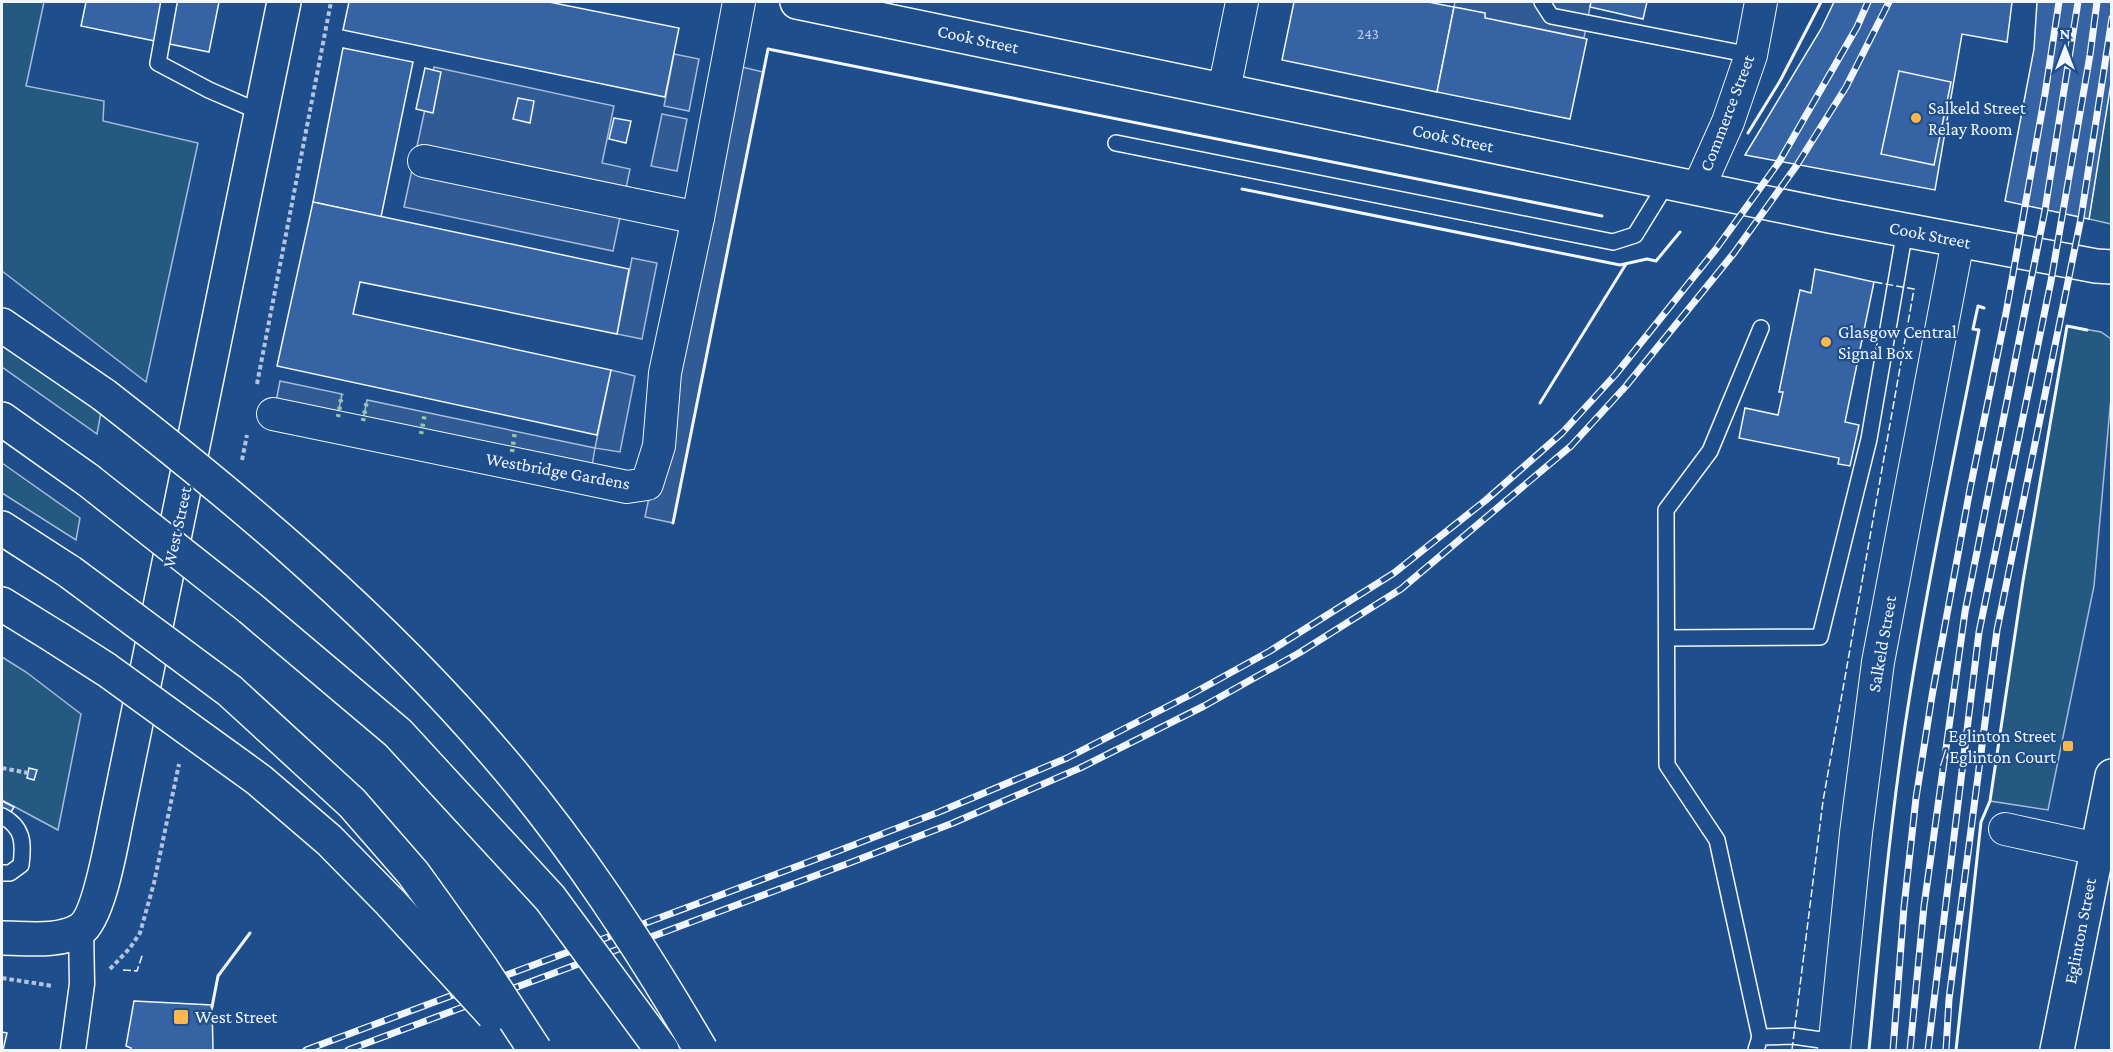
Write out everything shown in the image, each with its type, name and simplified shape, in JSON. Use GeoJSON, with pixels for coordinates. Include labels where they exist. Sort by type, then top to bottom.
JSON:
{"type":"FeatureCollection","features":[{"type":"Feature","properties":{"kind":"main road","name":"West Street"},"geometry":{"type":"LineString","coordinates":[[81,929],[96,904],[117,816],[284,2]]}},
{"type":"Feature","properties":{"kind":"main road","name":"Cook Street"},"geometry":{"type":"LineString","coordinates":[[797,2],[2106,272]]}},
{"type":"Feature","properties":{"kind":"main road"},"geometry":{"type":"LineString","coordinates":[[2,325],[104,395],[273,531],[415,667],[495,753],[588,870],[668,994],[701,1050]]}},
{"type":"Feature","properties":{"kind":"main road"},"geometry":{"type":"LineString","coordinates":[[2,419],[88,480],[250,608],[398,733],[550,898],[662,1050]]}},
{"type":"Feature","properties":{"kind":"main road"},"geometry":{"type":"LineString","coordinates":[[2,528],[70,572],[230,691],[352,803],[413,873],[482,969],[535,1050]]}},
{"type":"Feature","properties":{"kind":"main road"},"geometry":{"type":"LineString","coordinates":[[2,604],[107,670],[259,780],[329,840],[390,902],[526,1050]]}},
{"type":"Feature","properties":{"kind":"main road","name":"Eglinton Street"},"geometry":{"type":"LineString","coordinates":[[2057,1050],[2112,776]]}},
{"type":"Feature","properties":{"kind":"main road"},"geometry":{"type":"LineString","coordinates":[[2,938],[60,937],[81,929]]}},
{"type":"Feature","properties":{"kind":"street","name":"Westbridge Gardens"},"geometry":{"type":"LineString","coordinates":[[273,414],[627,487],[647,484],[659,447],[665,373],[698,218],[739,2]]}},
{"type":"Feature","properties":{"kind":"street"},"geometry":{"type":"LineString","coordinates":[[1224,90],[1242,2]]}},
{"type":"Feature","properties":{"kind":"street","name":"Commerce Street"},"geometry":{"type":"LineString","coordinates":[[1682,186],[1728,122],[1751,55],[1761,2]]}},
{"type":"Feature","properties":{"kind":"street"},"geometry":{"type":"LineString","coordinates":[[424,161],[698,218]]}},
{"type":"Feature","properties":{"kind":"street","name":"Salkeld Street"},"geometry":{"type":"LineString","coordinates":[[1834,1046],[1842,951],[1878,662],[1958,241]]}},
{"type":"Feature","properties":{"kind":"street"},"geometry":{"type":"LineString","coordinates":[[2005,829],[2097,849]]}},
{"type":"Feature","properties":{"kind":"street"},"geometry":{"type":"LineString","coordinates":[[73,1050],[82,984],[81,929]]}},
{"type":"Feature","properties":{"kind":"lane"},"geometry":{"type":"LineString","coordinates":[[169,2],[158,63],[209,90],[262,113]]}},
{"type":"Feature","properties":{"kind":"lane"},"geometry":{"type":"LineString","coordinates":[[1542,2],[1551,16],[1751,55]]}},
{"type":"Feature","properties":{"kind":"lane"},"geometry":{"type":"LineString","coordinates":[[1116,143],[1613,242],[1635,235],[1682,186]]}},
{"type":"Feature","properties":{"kind":"lane"},"geometry":{"type":"LineString","coordinates":[[1667,638],[1820,638],[1869,439],[1905,230]]}},
{"type":"Feature","properties":{"kind":"lane"},"geometry":{"type":"LineString","coordinates":[[1761,328],[1710,451],[1666,510],[1667,765],[1717,840],[1758,1044],[1792,1036],[1834,1046]]}},
{"type":"Feature","properties":{"kind":"lane"},"geometry":{"type":"LineString","coordinates":[[2,816],[12,821],[21,836],[23,849],[21,865],[10,873],[2,873]]}},
{"type":"Feature","properties":{"kind":"path"},"geometry":{"type":"LineString","coordinates":[[2,768],[28,773]]}},
{"type":"Feature","properties":{"kind":"shaded area"},"geometry":{"type":"Polygon","coordinates":[[[2,2],[44,2],[26,86],[104,101],[103,121],[198,143],[146,382],[2,271],[2,2]]]}},
{"type":"Feature","properties":{"kind":"shaded area"},"geometry":{"type":"Polygon","coordinates":[[[1455,2],[1591,2],[1584,38],[1485,18],[1485,13],[1454,7],[1455,2]]]}},
{"type":"Feature","properties":{"kind":"shaded area"},"geometry":{"type":"Polygon","coordinates":[[[674,54],[699,59],[689,111],[664,106],[674,54]]]}},
{"type":"Feature","properties":{"kind":"shaded area"},"geometry":{"type":"Polygon","coordinates":[[[738,66],[763,72],[673,523],[645,517],[738,66]]]}},
{"type":"Feature","properties":{"kind":"shaded area"},"geometry":{"type":"Polygon","coordinates":[[[434,67],[614,106],[602,163],[630,169],[613,251],[404,207],[434,67]]]}},
{"type":"Feature","properties":{"kind":"shaded area"},"geometry":{"type":"Polygon","coordinates":[[[2111,77],[2111,224],[2089,219],[2111,77]]]}},
{"type":"Feature","properties":{"kind":"shaded area"},"geometry":{"type":"Polygon","coordinates":[[[662,114],[687,119],[677,171],[651,166],[662,114]]]}},
{"type":"Feature","properties":{"kind":"shaded area"},"geometry":{"type":"Polygon","coordinates":[[[632,258],[657,263],[642,339],[617,334],[632,258]]]}},
{"type":"Feature","properties":{"kind":"shaded area"},"geometry":{"type":"Polygon","coordinates":[[[2067,326],[2101,332],[2111,339],[2111,397],[2094,586],[2048,810],[1990,801],[2023,581],[2067,326]]]}},
{"type":"Feature","properties":{"kind":"shaded area"},"geometry":{"type":"Polygon","coordinates":[[[2,335],[102,407],[97,434],[2,367],[2,335]]]}},
{"type":"Feature","properties":{"kind":"shaded area"},"geometry":{"type":"Polygon","coordinates":[[[611,370],[635,376],[620,452],[595,448],[611,370]]]}},
{"type":"Feature","properties":{"kind":"shaded area"},"geometry":{"type":"Polygon","coordinates":[[[280,381],[342,394],[337,420],[275,407],[280,381]]]}},
{"type":"Feature","properties":{"kind":"shaded area"},"geometry":{"type":"Polygon","coordinates":[[[367,400],[595,448],[591,472],[362,425],[367,400]]]}},
{"type":"Feature","properties":{"kind":"shaded area"},"geometry":{"type":"Polygon","coordinates":[[[2,463],[80,518],[76,540],[2,493],[2,463]]]}},
{"type":"Feature","properties":{"kind":"shaded area"},"geometry":{"type":"Polygon","coordinates":[[[2,657],[26,672],[81,714],[58,830],[2,800],[2,657]]]}},
{"type":"Feature","properties":{"kind":"building"},"geometry":{"type":"Polygon","coordinates":[[[86,2],[219,2],[209,52],[81,26],[86,2]]]}},
{"type":"Feature","properties":{"kind":"building"},"geometry":{"type":"Polygon","coordinates":[[[349,2],[549,2],[679,28],[665,97],[343,30],[349,2]]]}},
{"type":"Feature","properties":{"kind":"building"},"geometry":{"type":"Polygon","coordinates":[[[1294,2],[1428,2],[1454,7],[1437,92],[1282,60],[1294,2]]]}},
{"type":"Feature","properties":{"kind":"building"},"geometry":{"type":"Polygon","coordinates":[[[1591,2],[1647,2],[1643,19],[1590,7],[1591,2]]]}},
{"type":"Feature","properties":{"kind":"building"},"geometry":{"type":"Polygon","coordinates":[[[1834,2],[2012,2],[2007,42],[1962,34],[1935,190],[1745,155],[1821,29],[1834,2]]]}},
{"type":"Feature","properties":{"kind":"building"},"geometry":{"type":"Polygon","coordinates":[[[2037,2],[2112,2],[2112,77],[2089,219],[2005,201],[2034,49],[2037,2]]]}},
{"type":"Feature","properties":{"kind":"building"},"geometry":{"type":"Polygon","coordinates":[[[1454,7],[1485,13],[1485,18],[1587,39],[1570,119],[1437,92],[1454,7]]]}},
{"type":"Feature","properties":{"kind":"building"},"geometry":{"type":"Polygon","coordinates":[[[343,48],[413,62],[381,217],[313,202],[343,48]]]}},
{"type":"Feature","properties":{"kind":"building"},"geometry":{"type":"Polygon","coordinates":[[[425,68],[441,72],[433,113],[416,109],[425,68]]]}},
{"type":"Feature","properties":{"kind":"building","name":"Salkeld Street Relay Room"},"geometry":{"type":"Polygon","coordinates":[[[1899,71],[1951,82],[1934,165],[1881,154],[1899,71]]]}},
{"type":"Feature","properties":{"kind":"building"},"geometry":{"type":"Polygon","coordinates":[[[518,98],[534,101],[530,123],[513,119],[518,98]]]}},
{"type":"Feature","properties":{"kind":"building"},"geometry":{"type":"Polygon","coordinates":[[[614,118],[631,121],[626,143],[609,139],[614,118]]]}},
{"type":"Feature","properties":{"kind":"building"},"geometry":{"type":"Polygon","coordinates":[[[313,202],[629,269],[617,334],[360,282],[353,314],[611,370],[597,435],[277,366],[313,202]]]}},
{"type":"Feature","properties":{"kind":"building","name":"Glasgow Central Signal Box"},"geometry":{"type":"Polygon","coordinates":[[[1815,269],[1874,282],[1845,422],[1859,425],[1850,466],[1838,464],[1839,458],[1739,438],[1745,408],[1778,415],[1783,392],[1779,392],[1800,290],[1811,293],[1815,269]]]}},
{"type":"Feature","properties":{"kind":"building"},"geometry":{"type":"Polygon","coordinates":[[[29,768],[37,770],[34,780],[27,778],[29,768]]]}},
{"type":"Feature","properties":{"kind":"building"},"geometry":{"type":"Polygon","coordinates":[[[2,801],[14,807],[3,826],[2,825],[2,801]]]}},
{"type":"Feature","properties":{"kind":"building"},"geometry":{"type":"Polygon","coordinates":[[[134,1001],[212,1005],[213,1050],[131,1050],[126,1046],[134,1001]]]}},
{"type":"Feature","properties":{"kind":"building"},"geometry":{"type":"Polygon","coordinates":[[[2,1032],[7,1033],[3,1050],[2,1050],[2,1032]]]}},
{"type":"Feature","properties":{"kind":"railway"},"geometry":{"type":"LineString","coordinates":[[306,1050],[838,851],[939,812],[1067,758],[1270,651],[1394,573],[1486,500],[1562,433],[1616,374],[1716,249],[1779,162],[1857,27],[1868,2]]}},
{"type":"Feature","properties":{"kind":"railway"},"geometry":{"type":"LineString","coordinates":[[348,1050],[852,862],[953,823],[1080,768],[1204,706],[1299,653],[1401,589],[1571,446],[1626,386],[1734,253],[1797,165],[1846,87],[1889,2]]}},
{"type":"Feature","properties":{"kind":"railway"},"geometry":{"type":"LineString","coordinates":[[1893,1050],[1904,907],[1916,798],[1932,696],[1970,489],[2006,313],[2059,2]]}},
{"type":"Feature","properties":{"kind":"railway"},"geometry":{"type":"LineString","coordinates":[[1910,1050],[1924,906],[1965,612],[2045,210],[2078,2]]}},
{"type":"Feature","properties":{"kind":"railway"},"geometry":{"type":"LineString","coordinates":[[1928,1050],[1979,632],[2051,281],[2097,2]]}},
{"type":"Feature","properties":{"kind":"railway"},"geometry":{"type":"LineString","coordinates":[[1946,1050],[1949,999],[1997,630],[2081,218],[2112,18]]}},
{"type":"Feature","properties":{"kind":"hedge"},"geometry":{"type":"LineString","coordinates":[[338,417],[342,394]]}},
{"type":"Feature","properties":{"kind":"hedge"},"geometry":{"type":"LineString","coordinates":[[363,421],[367,400]]}},
{"type":"Feature","properties":{"kind":"hedge"},"geometry":{"type":"LineString","coordinates":[[421,434],[425,413]]}},
{"type":"Feature","properties":{"kind":"hedge"},"geometry":{"type":"LineString","coordinates":[[512,452],[515,431]]}},
{"type":"Feature","properties":{"kind":"fence"},"geometry":{"type":"LineString","coordinates":[[1792,1050],[1823,801],[1914,289],[1874,282]]}},
{"type":"Feature","properties":{"kind":"fence"},"geometry":{"type":"LineString","coordinates":[[123,970],[137,971],[143,953]]}},
{"type":"Feature","properties":{"kind":"wall"},"geometry":{"type":"LineString","coordinates":[[1748,133],[1780,81],[1821,2]]}},
{"type":"Feature","properties":{"kind":"wall"},"geometry":{"type":"LineString","coordinates":[[673,523],[768,49],[1602,216]]}},
{"type":"Feature","properties":{"kind":"wall"},"geometry":{"type":"LineString","coordinates":[[1242,189],[1620,265],[1647,259],[1656,261],[1680,232]]}},
{"type":"Feature","properties":{"kind":"wall"},"geometry":{"type":"LineString","coordinates":[[1540,403],[1626,264]]}},
{"type":"Feature","properties":{"kind":"wall"},"geometry":{"type":"LineString","coordinates":[[1869,1050],[1889,848],[1905,726],[1930,578],[1979,330],[1973,329],[1978,306],[1984,308]]}},
{"type":"Feature","properties":{"kind":"wall"},"geometry":{"type":"LineString","coordinates":[[1956,1050],[1981,822],[1990,801],[2023,581],[2067,326],[2087,330]]}},
{"type":"Feature","properties":{"kind":"wall"},"geometry":{"type":"LineString","coordinates":[[212,1007],[218,976],[250,933]]}},
{"type":"Feature","properties":{"kind":"place","name":"Salkeld Street Relay Room"},"geometry":{"type":"Point","coordinates":[1916,118]}},
{"type":"Feature","properties":{"kind":"place","name":"Glasgow Central Signal Box"},"geometry":{"type":"Point","coordinates":[1826,342]}},
{"type":"Feature","properties":{"kind":"place","name":"Eglinton Street / Eglinton Court"},"geometry":{"type":"Point","coordinates":[2068,746]}},
{"type":"Feature","properties":{"kind":"place","name":"West Street"},"geometry":{"type":"Point","coordinates":[181,1017]}}]}
